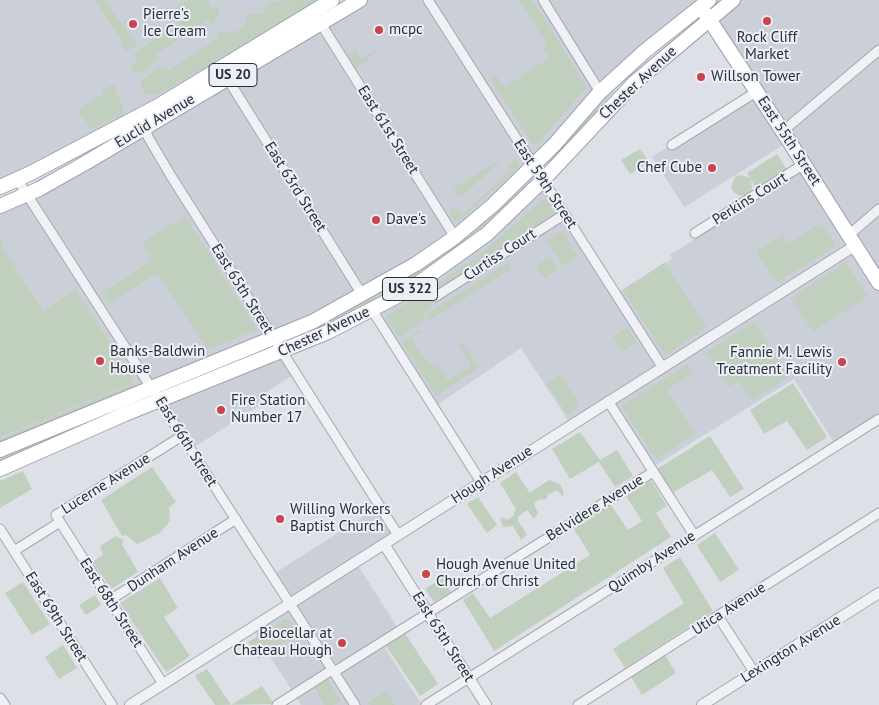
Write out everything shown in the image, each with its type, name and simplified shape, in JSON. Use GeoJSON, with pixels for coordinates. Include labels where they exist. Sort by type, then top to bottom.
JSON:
{"type":"FeatureCollection","features":[{"type":"Feature","properties":{"kind":"main road","name":"Euclid Avenue"},"geometry":{"type":"LineString","coordinates":[[0,206],[27,194],[332,0]]}},
{"type":"Feature","properties":{"kind":"main road","name":"Euclid Avenue"},"geometry":{"type":"LineString","coordinates":[[0,186],[144,121],[227,78],[360,0]]}},
{"type":"Feature","properties":{"kind":"main road","name":"Chester Avenue"},"geometry":{"type":"LineString","coordinates":[[0,469],[160,400],[282,352],[372,310],[409,290],[463,253],[495,227],[544,179],[634,82],[733,0]]}},
{"type":"Feature","properties":{"kind":"main road","name":"Chester Avenue"},"geometry":{"type":"LineString","coordinates":[[0,450],[312,322],[363,296],[416,264],[455,237],[493,205],[535,165],[600,92],[702,2]]}},
{"type":"Feature","properties":{"kind":"main road","name":"East 55th Street"},"geometry":{"type":"LineString","coordinates":[[702,2],[709,20],[783,131],[879,284]]}},
{"type":"Feature","properties":{"kind":"street","name":"East 59th Street"},"geometry":{"type":"LineString","coordinates":[[428,0],[663,368]]}},
{"type":"Feature","properties":{"kind":"street"},"geometry":{"type":"LineString","coordinates":[[543,0],[600,92]]}},
{"type":"Feature","properties":{"kind":"street","name":"East 61st Street"},"geometry":{"type":"LineString","coordinates":[[321,24],[455,237]]}},
{"type":"Feature","properties":{"kind":"street"},"geometry":{"type":"LineString","coordinates":[[783,131],[879,50]]}},
{"type":"Feature","properties":{"kind":"street","name":"East 63rd Street"},"geometry":{"type":"LineString","coordinates":[[227,78],[363,296]]}},
{"type":"Feature","properties":{"kind":"street"},"geometry":{"type":"LineString","coordinates":[[672,145],[756,92]]}},
{"type":"Feature","properties":{"kind":"street","name":"East 65th Street"},"geometry":{"type":"LineString","coordinates":[[144,121],[148,137],[171,176],[398,535]]}},
{"type":"Feature","properties":{"kind":"street","name":"Perkins Court"},"geometry":{"type":"LineString","coordinates":[[696,233],[804,164]]}},
{"type":"Feature","properties":{"kind":"street","name":"East 66th Street"},"geometry":{"type":"LineString","coordinates":[[17,179],[355,705]]}},
{"type":"Feature","properties":{"kind":"street"},"geometry":{"type":"LineString","coordinates":[[852,240],[879,209]]}},
{"type":"Feature","properties":{"kind":"street","name":"Curtiss Court"},"geometry":{"type":"LineString","coordinates":[[435,297],[565,214]]}},
{"type":"Feature","properties":{"kind":"street","name":"Hough Avenue"},"geometry":{"type":"LineString","coordinates":[[130,705],[608,401],[663,368],[852,240]]}},
{"type":"Feature","properties":{"kind":"street"},"geometry":{"type":"LineString","coordinates":[[372,310],[481,482]]}},
{"type":"Feature","properties":{"kind":"street"},"geometry":{"type":"LineString","coordinates":[[608,401],[694,535]]}},
{"type":"Feature","properties":{"kind":"street","name":"Quimby Avenue"},"geometry":{"type":"LineString","coordinates":[[426,705],[879,419]]}},
{"type":"Feature","properties":{"kind":"street","name":"Lucerne Avenue"},"geometry":{"type":"LineString","coordinates":[[14,551],[60,522],[56,515],[182,436]]}},
{"type":"Feature","properties":{"kind":"street","name":"Belvidere Avenue"},"geometry":{"type":"LineString","coordinates":[[277,705],[654,472]]}},
{"type":"Feature","properties":{"kind":"street","name":"Utica Avenue"},"geometry":{"type":"LineString","coordinates":[[578,705],[879,513]]}},
{"type":"Feature","properties":{"kind":"street","name":"Dunham Avenue"},"geometry":{"type":"LineString","coordinates":[[110,600],[236,519]]}},
{"type":"Feature","properties":{"kind":"street","name":"East 68th Street"},"geometry":{"type":"LineString","coordinates":[[60,522],[163,684]]}},
{"type":"Feature","properties":{"kind":"street","name":"East 69th Street"},"geometry":{"type":"LineString","coordinates":[[0,529],[112,705]]}},
{"type":"Feature","properties":{"kind":"street","name":"East 65th Street"},"geometry":{"type":"LineString","coordinates":[[384,544],[486,705]]}},
{"type":"Feature","properties":{"kind":"street","name":"Lexington Avenue"},"geometry":{"type":"LineString","coordinates":[[702,705],[879,592]]}},
{"type":"Feature","properties":{"kind":"street"},"geometry":{"type":"LineString","coordinates":[[718,616],[754,672]]}},
{"type":"Feature","properties":{"kind":"street"},"geometry":{"type":"LineString","coordinates":[[0,698],[5,705]]}},
{"type":"Feature","properties":{"kind":"shaded area"},"geometry":{"type":"Polygon","coordinates":[[[0,0],[332,0],[307,17],[0,187],[0,0]]]}},
{"type":"Feature","properties":{"kind":"shaded area"},"geometry":{"type":"Polygon","coordinates":[[[360,0],[879,0],[879,419],[836,446],[794,379],[651,468],[608,401],[571,425],[521,348],[434,407],[363,296],[272,337],[296,373],[269,390],[262,404],[191,449],[152,387],[0,450],[0,206],[360,0]],[[700,7],[670,31],[535,165],[615,294],[672,259],[670,255],[692,241],[696,233],[804,164],[789,141],[685,207],[683,205],[652,157],[756,92],[700,7]]]}},
{"type":"Feature","properties":{"kind":"shaded area"},"geometry":{"type":"Polygon","coordinates":[[[380,506],[398,535],[356,562],[399,630],[381,642],[422,705],[301,705],[252,628],[290,604],[272,575],[380,506]]]}},
{"type":"Feature","properties":{"kind":"green space"},"geometry":{"type":"Polygon","coordinates":[[[95,0],[105,0],[137,45],[134,48],[125,51],[119,37],[95,0]]]}},
{"type":"Feature","properties":{"kind":"green space"},"geometry":{"type":"Polygon","coordinates":[[[189,0],[206,0],[212,9],[217,6],[220,10],[216,21],[211,24],[208,20],[156,55],[158,60],[141,72],[134,73],[130,65],[138,62],[133,54],[181,23],[173,10],[189,0]]]}},
{"type":"Feature","properties":{"kind":"green space"},"geometry":{"type":"Polygon","coordinates":[[[283,0],[318,0],[159,94],[148,95],[143,91],[140,82],[156,69],[163,66],[170,70],[220,37],[218,34],[222,31],[231,33],[242,29],[246,23],[246,13],[259,15],[267,10],[264,8],[274,1],[276,4],[283,0]]]}},
{"type":"Feature","properties":{"kind":"green space"},"geometry":{"type":"Polygon","coordinates":[[[519,0],[532,0],[587,87],[538,144],[532,144],[490,78],[496,75],[504,88],[549,58],[542,47],[547,44],[519,0]]]}},
{"type":"Feature","properties":{"kind":"green space"},"geometry":{"type":"Polygon","coordinates":[[[378,48],[365,62],[356,68],[348,55],[356,50],[361,59],[378,48]]]}},
{"type":"Feature","properties":{"kind":"green space"},"geometry":{"type":"Polygon","coordinates":[[[627,75],[588,122],[564,148],[574,132],[627,75]]]}},
{"type":"Feature","properties":{"kind":"green space"},"geometry":{"type":"Polygon","coordinates":[[[114,85],[125,114],[91,130],[78,109],[102,95],[101,92],[108,86],[114,85]]]}},
{"type":"Feature","properties":{"kind":"green space"},"geometry":{"type":"Polygon","coordinates":[[[640,149],[649,162],[630,174],[621,160],[640,149]]]}},
{"type":"Feature","properties":{"kind":"green space"},"geometry":{"type":"Polygon","coordinates":[[[777,154],[787,170],[757,189],[751,180],[752,189],[747,194],[741,196],[734,193],[731,187],[735,177],[741,175],[750,178],[747,173],[777,154]]]}},
{"type":"Feature","properties":{"kind":"green space"},"geometry":{"type":"Polygon","coordinates":[[[494,155],[498,161],[498,163],[464,195],[458,196],[450,184],[454,188],[497,161],[494,155]]]}},
{"type":"Feature","properties":{"kind":"green space"},"geometry":{"type":"Polygon","coordinates":[[[517,160],[519,165],[515,170],[462,219],[454,220],[450,214],[452,209],[457,208],[463,214],[511,170],[508,165],[517,160]]]}},
{"type":"Feature","properties":{"kind":"green space"},"geometry":{"type":"Polygon","coordinates":[[[517,191],[487,227],[407,284],[338,321],[311,332],[434,260],[487,219],[517,191]]]}},
{"type":"Feature","properties":{"kind":"green space"},"geometry":{"type":"Polygon","coordinates":[[[545,198],[554,214],[427,295],[433,306],[422,314],[425,319],[399,337],[386,316],[473,260],[545,198]]]}},
{"type":"Feature","properties":{"kind":"green space"},"geometry":{"type":"Polygon","coordinates":[[[185,216],[257,330],[208,350],[159,275],[154,275],[110,303],[103,292],[152,260],[142,243],[185,216]]]}},
{"type":"Feature","properties":{"kind":"green space"},"geometry":{"type":"Polygon","coordinates":[[[821,223],[836,246],[776,283],[756,251],[783,235],[789,243],[821,223]]]}},
{"type":"Feature","properties":{"kind":"green space"},"geometry":{"type":"Polygon","coordinates":[[[562,231],[578,257],[563,266],[547,240],[562,231]]]}},
{"type":"Feature","properties":{"kind":"green space"},"geometry":{"type":"Polygon","coordinates":[[[0,236],[4,242],[1,245],[43,311],[76,289],[134,382],[0,437],[0,236]]]}},
{"type":"Feature","properties":{"kind":"green space"},"geometry":{"type":"Polygon","coordinates":[[[550,257],[558,269],[544,278],[536,266],[550,257]]]}},
{"type":"Feature","properties":{"kind":"green space"},"geometry":{"type":"Polygon","coordinates":[[[665,262],[707,328],[665,355],[623,290],[665,262]]]}},
{"type":"Feature","properties":{"kind":"green space"},"geometry":{"type":"Polygon","coordinates":[[[846,262],[868,296],[813,332],[791,298],[846,262]]]}},
{"type":"Feature","properties":{"kind":"green space"},"geometry":{"type":"Polygon","coordinates":[[[507,263],[511,269],[429,321],[426,315],[507,263]]]}},
{"type":"Feature","properties":{"kind":"green space"},"geometry":{"type":"Polygon","coordinates":[[[754,322],[789,377],[752,400],[739,381],[728,387],[705,353],[754,322]]]}},
{"type":"Feature","properties":{"kind":"green space"},"geometry":{"type":"Polygon","coordinates":[[[627,327],[637,342],[623,352],[613,336],[627,327]]]}},
{"type":"Feature","properties":{"kind":"green space"},"geometry":{"type":"Polygon","coordinates":[[[419,330],[421,332],[411,338],[429,365],[438,365],[448,381],[471,366],[459,345],[463,342],[479,367],[436,396],[402,342],[419,330]]]}},
{"type":"Feature","properties":{"kind":"green space"},"geometry":{"type":"Polygon","coordinates":[[[688,364],[693,372],[667,390],[695,434],[656,459],[621,406],[688,364]]]}},
{"type":"Feature","properties":{"kind":"green space"},"geometry":{"type":"Polygon","coordinates":[[[561,374],[578,401],[575,403],[578,408],[568,415],[546,383],[561,374]]]}},
{"type":"Feature","properties":{"kind":"green space"},"geometry":{"type":"Polygon","coordinates":[[[135,383],[134,387],[123,392],[0,443],[0,439],[135,383]]]}},
{"type":"Feature","properties":{"kind":"green space"},"geometry":{"type":"Polygon","coordinates":[[[793,383],[827,437],[807,450],[787,421],[764,434],[750,410],[793,383]]]}},
{"type":"Feature","properties":{"kind":"green space"},"geometry":{"type":"Polygon","coordinates":[[[127,405],[117,410],[0,462],[0,456],[127,405]]]}},
{"type":"Feature","properties":{"kind":"green space"},"geometry":{"type":"Polygon","coordinates":[[[580,432],[600,460],[617,450],[633,476],[615,487],[599,462],[570,479],[552,449],[580,432]]]}},
{"type":"Feature","properties":{"kind":"green space"},"geometry":{"type":"Polygon","coordinates":[[[710,436],[744,489],[730,497],[712,470],[672,493],[657,469],[710,436]]]}},
{"type":"Feature","properties":{"kind":"green space"},"geometry":{"type":"Polygon","coordinates":[[[152,467],[176,502],[169,507],[170,521],[160,533],[137,544],[126,535],[122,536],[101,500],[152,467]]]}},
{"type":"Feature","properties":{"kind":"green space"},"geometry":{"type":"Polygon","coordinates":[[[23,471],[32,489],[0,508],[0,481],[23,471]]]}},
{"type":"Feature","properties":{"kind":"green space"},"geometry":{"type":"Polygon","coordinates":[[[516,472],[530,493],[549,480],[560,484],[564,493],[562,496],[557,490],[547,495],[547,499],[538,500],[534,504],[538,513],[534,519],[527,510],[518,517],[518,521],[527,535],[521,540],[513,526],[503,527],[500,517],[507,520],[513,516],[516,509],[500,483],[516,472]]]}},
{"type":"Feature","properties":{"kind":"green space"},"geometry":{"type":"Polygon","coordinates":[[[651,480],[667,506],[656,513],[671,537],[494,651],[463,600],[473,593],[490,618],[590,555],[574,529],[611,505],[628,530],[642,521],[626,496],[651,480]]]}},
{"type":"Feature","properties":{"kind":"green space"},"geometry":{"type":"Polygon","coordinates":[[[478,497],[497,525],[487,533],[467,504],[478,497]]]}},
{"type":"Feature","properties":{"kind":"green space"},"geometry":{"type":"Polygon","coordinates":[[[715,533],[739,570],[720,582],[697,545],[715,533]]]}},
{"type":"Feature","properties":{"kind":"green space"},"geometry":{"type":"Polygon","coordinates":[[[116,536],[124,540],[122,544],[138,572],[111,589],[93,562],[103,555],[100,546],[116,536]]]}},
{"type":"Feature","properties":{"kind":"green space"},"geometry":{"type":"Polygon","coordinates":[[[680,557],[713,611],[625,668],[613,649],[684,603],[663,568],[680,557]]]}},
{"type":"Feature","properties":{"kind":"green space"},"geometry":{"type":"Polygon","coordinates":[[[160,578],[178,608],[164,617],[190,656],[166,672],[120,603],[160,578]]]}},
{"type":"Feature","properties":{"kind":"green space"},"geometry":{"type":"Polygon","coordinates":[[[442,578],[451,592],[434,602],[425,589],[442,578]]]}},
{"type":"Feature","properties":{"kind":"green space"},"geometry":{"type":"Polygon","coordinates":[[[23,582],[50,624],[32,635],[5,593],[23,582]]]}},
{"type":"Feature","properties":{"kind":"green space"},"geometry":{"type":"Polygon","coordinates":[[[95,595],[101,605],[86,615],[79,605],[95,595]]]}},
{"type":"Feature","properties":{"kind":"green space"},"geometry":{"type":"Polygon","coordinates":[[[285,619],[289,620],[298,634],[258,659],[248,642],[285,619]]]}},
{"type":"Feature","properties":{"kind":"green space"},"geometry":{"type":"Polygon","coordinates":[[[403,630],[438,684],[420,696],[384,643],[403,630]]]}},
{"type":"Feature","properties":{"kind":"green space"},"geometry":{"type":"Polygon","coordinates":[[[63,645],[77,668],[59,679],[45,657],[63,645]]]}},
{"type":"Feature","properties":{"kind":"green space"},"geometry":{"type":"Polygon","coordinates":[[[665,655],[676,673],[642,695],[631,677],[665,655]]]}},
{"type":"Feature","properties":{"kind":"green space"},"geometry":{"type":"Polygon","coordinates":[[[207,669],[231,705],[215,705],[195,676],[207,669]]]}},
{"type":"Feature","properties":{"kind":"green space"},"geometry":{"type":"Polygon","coordinates":[[[327,679],[341,701],[334,705],[325,705],[314,687],[327,679]]]}},
{"type":"Feature","properties":{"kind":"green space"},"geometry":{"type":"Polygon","coordinates":[[[262,686],[274,704],[231,705],[262,686]]]}},
{"type":"Feature","properties":{"kind":"green space"},"geometry":{"type":"Polygon","coordinates":[[[386,691],[395,705],[370,705],[368,703],[386,691]]]}},
{"type":"Feature","properties":{"kind":"place","name":"Rock Cliff Market"},"geometry":{"type":"Point","coordinates":[767,21]}},
{"type":"Feature","properties":{"kind":"place","name":"Pierre's Ice Cream"},"geometry":{"type":"Point","coordinates":[133,24]}},
{"type":"Feature","properties":{"kind":"place","name":"mcpc"},"geometry":{"type":"Point","coordinates":[379,30]}},
{"type":"Feature","properties":{"kind":"place","name":"Willson Tower"},"geometry":{"type":"Point","coordinates":[701,77]}},
{"type":"Feature","properties":{"kind":"place","name":"Chef Cube"},"geometry":{"type":"Point","coordinates":[712,168]}},
{"type":"Feature","properties":{"kind":"place","name":"Dave's"},"geometry":{"type":"Point","coordinates":[376,220]}},
{"type":"Feature","properties":{"kind":"place","name":"Banks-Baldwin House"},"geometry":{"type":"Point","coordinates":[100,361]}},
{"type":"Feature","properties":{"kind":"place","name":"Fannie M. Lewis Treatment Facility"},"geometry":{"type":"Point","coordinates":[842,362]}},
{"type":"Feature","properties":{"kind":"place","name":"Fire Station Number 17"},"geometry":{"type":"Point","coordinates":[221,410]}},
{"type":"Feature","properties":{"kind":"place","name":"Willing Workers Baptist Church"},"geometry":{"type":"Point","coordinates":[280,519]}},
{"type":"Feature","properties":{"kind":"place","name":"Hough Avenue United Church of Christ"},"geometry":{"type":"Point","coordinates":[426,574]}},
{"type":"Feature","properties":{"kind":"place","name":"Biocellar at Chateau Hough"},"geometry":{"type":"Point","coordinates":[342,643]}}]}
